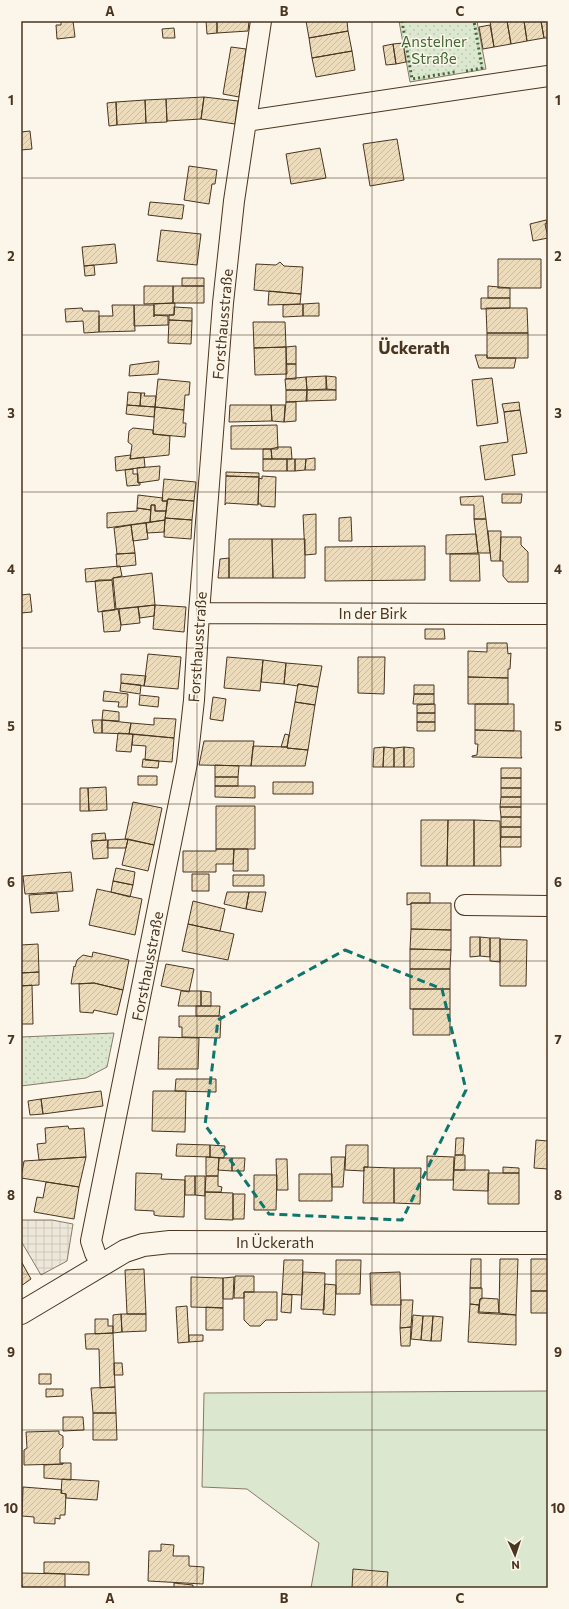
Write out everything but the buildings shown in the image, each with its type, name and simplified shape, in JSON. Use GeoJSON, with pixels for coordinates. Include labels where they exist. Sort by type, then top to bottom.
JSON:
{"type":"FeatureCollection","features":[{"type":"Feature","properties":{"kind":"main road","name":"In Ückerath"},"geometry":{"type":"LineString","coordinates":[[21,1313],[101,1264],[134,1248],[152,1244],[170,1242],[548,1243]]}},
{"type":"Feature","properties":{"kind":"street","name":"Forsthausstraße"},"geometry":{"type":"LineString","coordinates":[[101,1264],[95,1253],[92,1241],[187,762],[194,700],[199,613],[223,303],[234,201],[261,21]]}},
{"type":"Feature","properties":{"kind":"street"},"geometry":{"type":"LineString","coordinates":[[247,121],[548,76]]}},
{"type":"Feature","properties":{"kind":"street","name":"In der Birk"},"geometry":{"type":"LineString","coordinates":[[199,613],[548,614]]}},
{"type":"Feature","properties":{"kind":"street"},"geometry":{"type":"LineString","coordinates":[[465,905],[548,906]]}},
{"type":"Feature","properties":{"kind":"highlighted area"},"geometry":{"type":"Polygon","coordinates":[[[345,950],[442,989],[466,1090],[402,1220],[269,1214],[205,1125],[218,1020],[345,950]]]}},
{"type":"Feature","properties":{"kind":"green space","name":"Anstelner Straße"},"geometry":{"type":"Polygon","coordinates":[[[399,21],[477,21],[486,69],[410,82],[399,21]]]}},
{"type":"Feature","properties":{"kind":"green space"},"geometry":{"type":"Polygon","coordinates":[[[114,1033],[107,1067],[86,1078],[21,1086],[21,1037],[114,1033]]]}},
{"type":"Feature","properties":{"kind":"green space"},"geometry":{"type":"Polygon","coordinates":[[[548,1391],[548,1588],[311,1588],[319,1543],[247,1489],[202,1487],[204,1393],[548,1391]]]}},
{"type":"Feature","properties":{"kind":"shaded area"},"geometry":{"type":"Polygon","coordinates":[[[21,1220],[52,1220],[73,1224],[67,1261],[41,1275],[21,1241],[21,1220]]]}},
{"type":"Feature","properties":{"kind":"hedge"},"geometry":{"type":"LineString","coordinates":[[402,21],[412,79],[455,72]]}},
{"type":"Feature","properties":{"kind":"hedge"},"geometry":{"type":"LineString","coordinates":[[466,71],[482,68],[474,21]]}},
{"type":"Feature","properties":{"kind":"district","name":"Ückerath"},"geometry":{"type":"Point","coordinates":[414,347]}}]}
